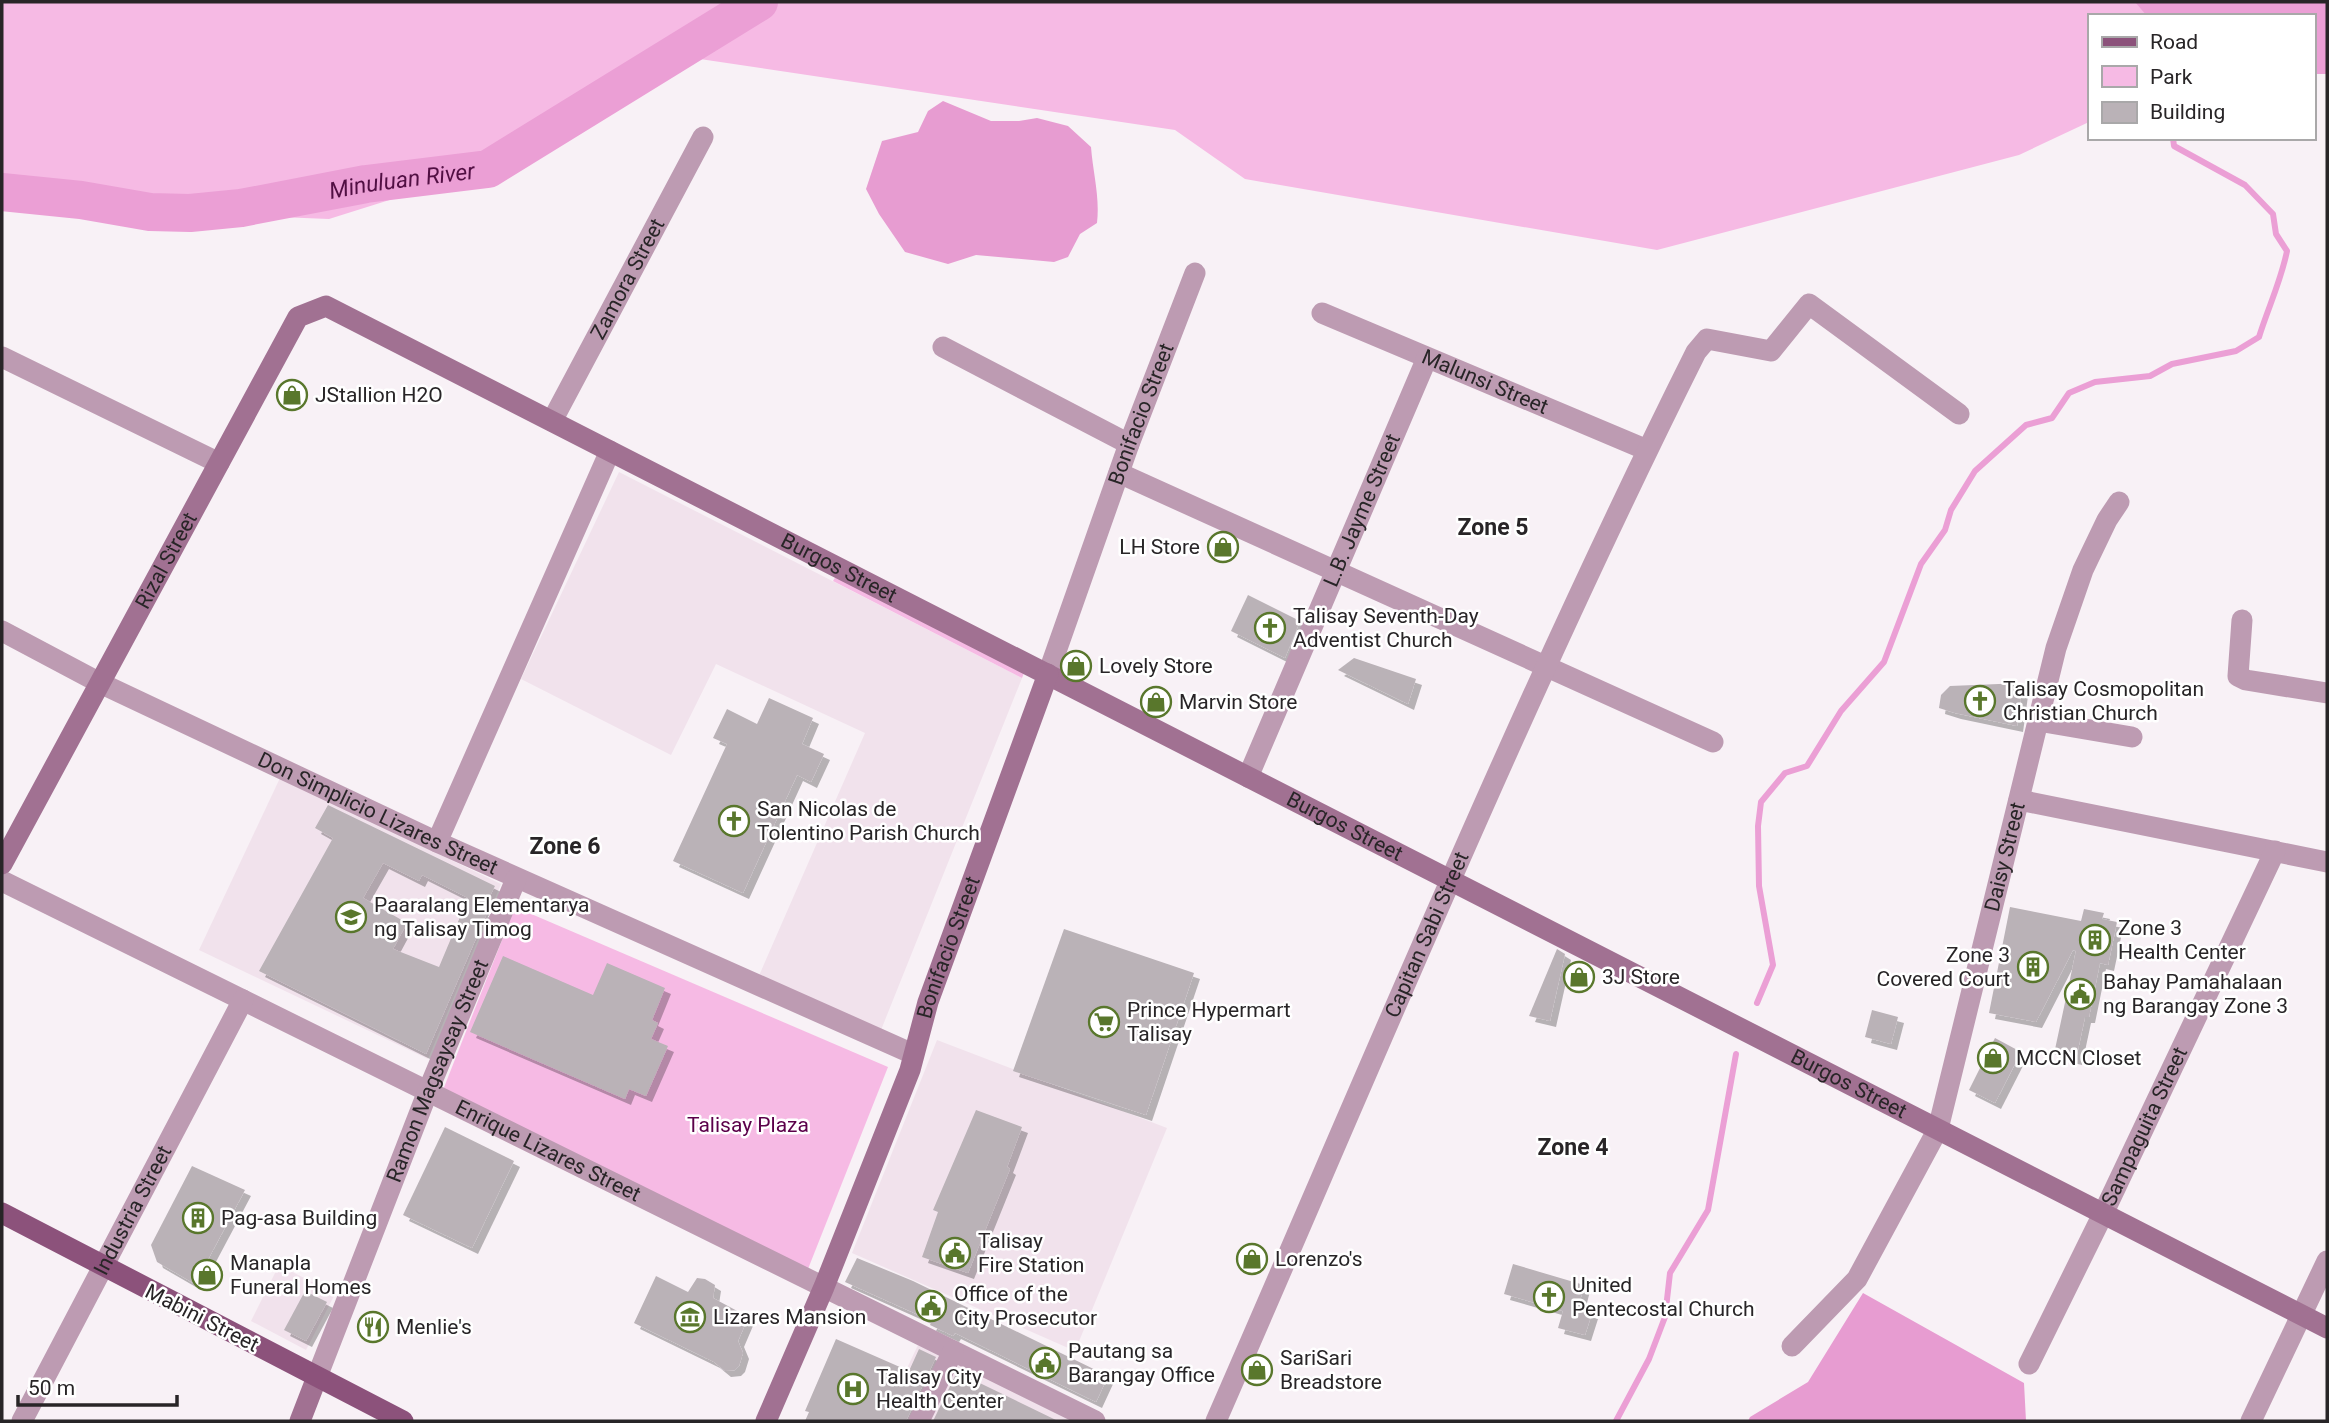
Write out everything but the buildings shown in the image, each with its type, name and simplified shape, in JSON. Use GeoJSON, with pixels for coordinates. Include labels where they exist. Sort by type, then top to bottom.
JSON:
{"type":"FeatureCollection","features":[{"type":"Feature","properties":{"kind":"main road","name":"Mabini Street"},"geometry":{"type":"LineString","coordinates":[[2,1213],[403,1421]]}},
{"type":"Feature","properties":{"kind":"street","name":"Zamora Street"},"geometry":{"type":"LineString","coordinates":[[552,421],[703,137]]}},
{"type":"Feature","properties":{"kind":"street","name":"Bonifacio Street"},"geometry":{"type":"LineString","coordinates":[[766,1421],[824,1287],[910,1070],[928,1002],[1129,444],[1195,273]]}},
{"type":"Feature","properties":{"kind":"street","name":"Capitan Sabi Street"},"geometry":{"type":"LineString","coordinates":[[1216,1421],[1546,666],[1696,352],[1707,339],[1771,351],[1809,304],[1959,414]]}},
{"type":"Feature","properties":{"kind":"street","name":"Rizal Street"},"geometry":{"type":"LineString","coordinates":[[2,864],[298,317],[327,306],[361,323]]}},
{"type":"Feature","properties":{"kind":"street","name":"Malunsi Street"},"geometry":{"type":"LineString","coordinates":[[1322,313],[1647,450]]}},
{"type":"Feature","properties":{"kind":"street","name":"Burgos Street"},"geometry":{"type":"LineString","coordinates":[[361,323],[2327,1328]]}},
{"type":"Feature","properties":{"kind":"street"},"geometry":{"type":"LineString","coordinates":[[943,347],[1129,444]]}},
{"type":"Feature","properties":{"kind":"street"},"geometry":{"type":"LineString","coordinates":[[2,357],[219,463]]}},
{"type":"Feature","properties":{"kind":"street","name":"L.B. Jayme Street"},"geometry":{"type":"LineString","coordinates":[[1248,777],[1427,358]]}},
{"type":"Feature","properties":{"kind":"street"},"geometry":{"type":"LineString","coordinates":[[437,842],[610,451]]}},
{"type":"Feature","properties":{"kind":"street"},"geometry":{"type":"LineString","coordinates":[[1119,473],[1713,742]]}},
{"type":"Feature","properties":{"kind":"street","name":"Daisy Street"},"geometry":{"type":"LineString","coordinates":[[1792,1346],[1857,1279],[1938,1129],[2068,608],[2095,544],[2119,502]]}},
{"type":"Feature","properties":{"kind":"street"},"geometry":{"type":"LineString","coordinates":[[2242,620],[2238,676],[2246,680],[2327,693]]}},
{"type":"Feature","properties":{"kind":"street","name":"Don Simplicio Lizares Street"},"geometry":{"type":"LineString","coordinates":[[2,631],[100,683],[516,879],[913,1054]]}},
{"type":"Feature","properties":{"kind":"street"},"geometry":{"type":"LineString","coordinates":[[2038,721],[2132,737]]}},
{"type":"Feature","properties":{"kind":"street"},"geometry":{"type":"LineString","coordinates":[[2019,800],[2327,862]]}},
{"type":"Feature","properties":{"kind":"street","name":"Sampaguita Street"},"geometry":{"type":"LineString","coordinates":[[2029,1364],[2104,1213],[2275,851]]}},
{"type":"Feature","properties":{"kind":"street","name":"Ramon Magsaysay Street"},"geometry":{"type":"LineString","coordinates":[[300,1421],[428,1091],[516,879]]}},
{"type":"Feature","properties":{"kind":"street","name":"Enrique Lizares Street"},"geometry":{"type":"LineString","coordinates":[[2,881],[1096,1421]]}},
{"type":"Feature","properties":{"kind":"street","name":"Industria Street"},"geometry":{"type":"LineString","coordinates":[[22,1421],[243,1000]]}},
{"type":"Feature","properties":{"kind":"street"},"geometry":{"type":"LineString","coordinates":[[2251,1421],[2327,1261]]}},
{"type":"Feature","properties":{"kind":"street"},"geometry":{"type":"LineString","coordinates":[[919,1421],[953,1351]]}},
{"type":"Feature","properties":{"kind":"shaded area"},"geometry":{"type":"Polygon","coordinates":[[[2135,2],[2327,2],[2327,74],[2315,74],[2315,14],[2145,14],[2135,2]]]}},
{"type":"Feature","properties":{"kind":"shaded area"},"geometry":{"type":"Polygon","coordinates":[[[943,101],[991,121],[1037,118],[1068,126],[1091,147],[1097,194],[1097,223],[1080,234],[1068,257],[1054,262],[976,255],[948,264],[905,252],[879,214],[866,189],[882,141],[918,132],[928,111],[943,101]]]}},
{"type":"Feature","properties":{"kind":"shaded area"},"geometry":{"type":"Polygon","coordinates":[[[619,472],[1022,678],[881,1030],[758,978],[865,733],[716,664],[671,755],[521,679],[619,472]]]}},
{"type":"Feature","properties":{"kind":"shaded area","name":"Paaralang Elementarya ng Talisay Timog"},"geometry":{"type":"Polygon","coordinates":[[[280,778],[501,884],[428,1059],[199,950],[280,778]]]}},
{"type":"Feature","properties":{"kind":"shaded area"},"geometry":{"type":"Polygon","coordinates":[[[937,1040],[1167,1128],[1075,1351],[852,1253],[937,1040]]]}},
{"type":"Feature","properties":{"kind":"shaded area"},"geometry":{"type":"Polygon","coordinates":[[[279,1265],[335,1294],[306,1350],[251,1321],[279,1265]]]}},
{"type":"Feature","properties":{"kind":"shaded area"},"geometry":{"type":"Polygon","coordinates":[[[1863,1293],[2024,1383],[2026,1421],[1748,1421],[1750,1417],[1808,1382],[1863,1293]]]}},
{"type":"Feature","properties":{"kind":"shaded area"},"geometry":{"type":"Polygon","coordinates":[[[918,1345],[1075,1421],[882,1421],[918,1345]]]}},
{"type":"Feature","properties":{"kind":"green space"},"geometry":{"type":"Polygon","coordinates":[[[2,2],[2327,2],[2327,74],[2315,74],[2315,14],[2088,14],[2088,122],[2019,155],[1657,250],[1245,179],[1175,130],[673,55],[488,169],[329,219],[150,212],[2,200],[2,2]]]}},
{"type":"Feature","properties":{"kind":"green space"},"geometry":{"type":"Polygon","coordinates":[[[836,576],[1024,673],[1022,678],[833,581],[836,576]]]}},
{"type":"Feature","properties":{"kind":"green space","name":"Talisay Plaza"},"geometry":{"type":"Polygon","coordinates":[[[515,907],[888,1067],[806,1274],[441,1095],[515,907]]]}},
{"type":"Feature","properties":{"kind":"waterway","name":"Minuluan River"},"geometry":{"type":"LineString","coordinates":[[2,192],[81,200],[150,212],[190,213],[241,208],[366,184],[488,169],[759,2]]}},
{"type":"Feature","properties":{"kind":"waterway"},"geometry":{"type":"LineString","coordinates":[[1757,1003],[1773,965],[1759,886],[1758,826],[1761,802],[1785,773],[1807,766],[1841,711],[1884,662],[1921,564],[1945,530],[1951,510],[1975,471],[2026,425],[2052,418],[2069,393],[2095,382],[2150,376],[2172,364],[2236,351],[2259,337],[2287,251],[2276,234],[2273,214],[2245,185],[2174,146],[2173,140]]}},
{"type":"Feature","properties":{"kind":"waterway"},"geometry":{"type":"LineString","coordinates":[[1616,1421],[1649,1359],[1665,1317],[1670,1273],[1708,1210],[1736,1054]]}},
{"type":"Feature","properties":{"kind":"place","name":"JStallion H2O"},"geometry":{"type":"Point","coordinates":[292,395]}},
{"type":"Feature","properties":{"kind":"place","name":"LH Store"},"geometry":{"type":"Point","coordinates":[1223,547]}},
{"type":"Feature","properties":{"kind":"place","name":"Talisay Seventh-Day Adventist Church"},"geometry":{"type":"Point","coordinates":[1270,628]}},
{"type":"Feature","properties":{"kind":"place","name":"Lovely Store"},"geometry":{"type":"Point","coordinates":[1076,666]}},
{"type":"Feature","properties":{"kind":"place","name":"Talisay Cosmopolitan Christian Church"},"geometry":{"type":"Point","coordinates":[1980,701]}},
{"type":"Feature","properties":{"kind":"place","name":"Marvin Store"},"geometry":{"type":"Point","coordinates":[1156,702]}},
{"type":"Feature","properties":{"kind":"place","name":"San Nicolas de Tolentino Parish Church"},"geometry":{"type":"Point","coordinates":[734,821]}},
{"type":"Feature","properties":{"kind":"place","name":"Paaralang Elementarya ng Talisay Timog"},"geometry":{"type":"Point","coordinates":[351,917]}},
{"type":"Feature","properties":{"kind":"place","name":"Zone 3 Health Center"},"geometry":{"type":"Point","coordinates":[2095,940]}},
{"type":"Feature","properties":{"kind":"place","name":"Zone 3 Covered Court"},"geometry":{"type":"Point","coordinates":[2033,967]}},
{"type":"Feature","properties":{"kind":"place","name":"3J Store"},"geometry":{"type":"Point","coordinates":[1579,977]}},
{"type":"Feature","properties":{"kind":"place","name":"Bahay Pamahalaan ng Barangay Zone 3"},"geometry":{"type":"Point","coordinates":[2080,994]}},
{"type":"Feature","properties":{"kind":"place","name":"Prince Hypermart Talisay"},"geometry":{"type":"Point","coordinates":[1104,1022]}},
{"type":"Feature","properties":{"kind":"place","name":"MCCN Closet"},"geometry":{"type":"Point","coordinates":[1993,1058]}},
{"type":"Feature","properties":{"kind":"place","name":"Pag-asa Building"},"geometry":{"type":"Point","coordinates":[198,1218]}},
{"type":"Feature","properties":{"kind":"place","name":"Talisay Fire Station"},"geometry":{"type":"Point","coordinates":[955,1253]}},
{"type":"Feature","properties":{"kind":"place","name":"Lorenzo's"},"geometry":{"type":"Point","coordinates":[1252,1259]}},
{"type":"Feature","properties":{"kind":"place","name":"Manapla Funeral Homes"},"geometry":{"type":"Point","coordinates":[207,1275]}},
{"type":"Feature","properties":{"kind":"place","name":"United Pentecostal Church"},"geometry":{"type":"Point","coordinates":[1549,1297]}},
{"type":"Feature","properties":{"kind":"place","name":"Office of the City Prosecutor"},"geometry":{"type":"Point","coordinates":[931,1306]}},
{"type":"Feature","properties":{"kind":"place","name":"Lizares Mansion"},"geometry":{"type":"Point","coordinates":[690,1317]}},
{"type":"Feature","properties":{"kind":"place","name":"Menlie's"},"geometry":{"type":"Point","coordinates":[373,1327]}},
{"type":"Feature","properties":{"kind":"place","name":"Pautang sa Barangay Office"},"geometry":{"type":"Point","coordinates":[1045,1363]}},
{"type":"Feature","properties":{"kind":"place","name":"SariSari Breadstore"},"geometry":{"type":"Point","coordinates":[1257,1370]}},
{"type":"Feature","properties":{"kind":"place","name":"Talisay City Health Center"},"geometry":{"type":"Point","coordinates":[853,1389]}},
{"type":"Feature","properties":{"kind":"district","name":"Zone 5"},"geometry":{"type":"Point","coordinates":[1493,527]}},
{"type":"Feature","properties":{"kind":"district","name":"Zone 6"},"geometry":{"type":"Point","coordinates":[565,846]}},
{"type":"Feature","properties":{"kind":"district","name":"Zone 4"},"geometry":{"type":"Point","coordinates":[1573,1147]}}]}
